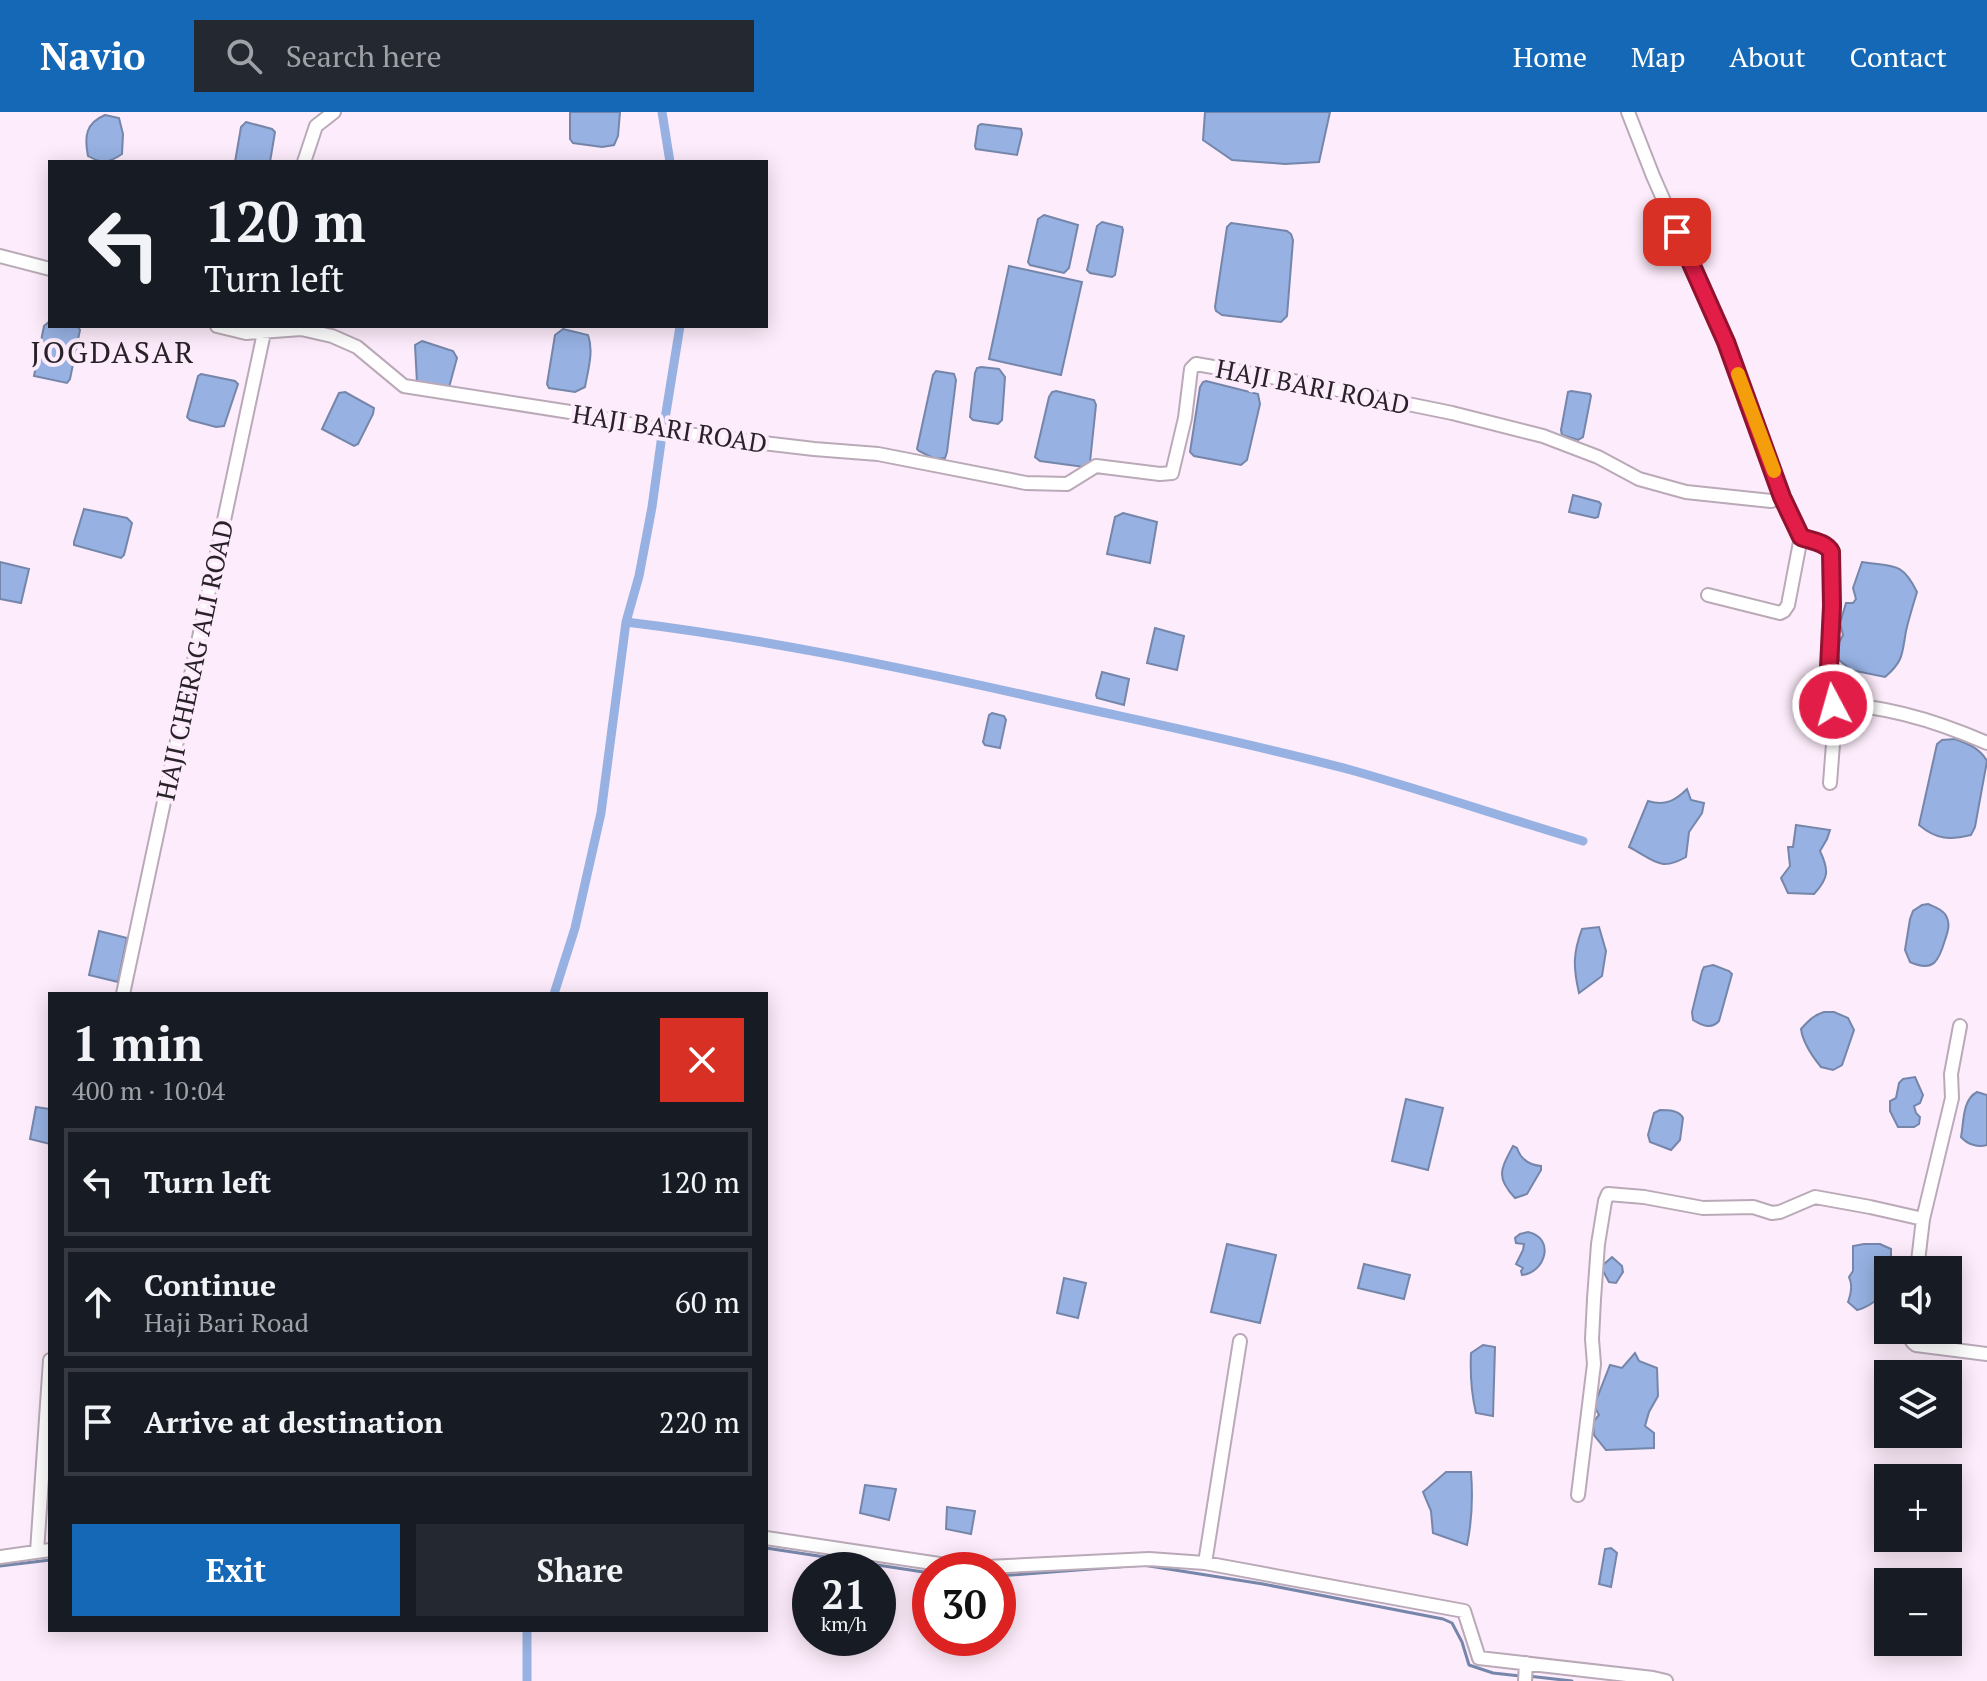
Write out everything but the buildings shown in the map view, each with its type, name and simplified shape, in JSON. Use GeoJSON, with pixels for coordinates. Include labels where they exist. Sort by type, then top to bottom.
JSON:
{"type":"FeatureCollection","features":[{"type":"Feature","properties":{"kind":"street"},"geometry":{"type":"LineString","coordinates":[[305,160],[316,126],[334,112]]}},
{"type":"Feature","properties":{"kind":"street"},"geometry":{"type":"LineString","coordinates":[[1628,112],[1726,342],[1782,497],[1801,537],[1788,605],[1784,611],[1780,613],[1708,595]]}},
{"type":"Feature","properties":{"kind":"street"},"geometry":{"type":"LineString","coordinates":[[0,256],[48,268]]}},
{"type":"Feature","properties":{"kind":"street","name":"HAJI BARI ROAD"},"geometry":{"type":"LineString","coordinates":[[225,328],[246,333],[265,329],[301,329],[332,336],[357,347],[404,386],[570,412],[670,432],[904,457],[1026,483],[1067,484],[1096,466],[1172,473],[1185,418],[1191,369],[1196,364],[1413,405],[1543,436],[1598,457],[1639,479],[1686,492],[1771,501],[1782,497]]}},
{"type":"Feature","properties":{"kind":"street","name":"HAJI CHERAG ALI ROAD"},"geometry":{"type":"LineString","coordinates":[[123,992],[265,329]]}},
{"type":"Feature","properties":{"kind":"street"},"geometry":{"type":"LineString","coordinates":[[1801,537],[1823,545],[1831,552],[1829,668],[1833,744],[1830,783]]}},
{"type":"Feature","properties":{"kind":"street"},"geometry":{"type":"LineString","coordinates":[[1833,705],[1911,715],[1956,729],[1987,743]]}},
{"type":"Feature","properties":{"kind":"street"},"geometry":{"type":"LineString","coordinates":[[1919,1256],[1923,1219],[1952,1098],[1951,1074],[1960,1026]]}},
{"type":"Feature","properties":{"kind":"street"},"geometry":{"type":"LineString","coordinates":[[1578,1495],[1594,1364],[1592,1339],[1598,1244],[1608,1194],[1703,1208],[1753,1207],[1772,1213],[1815,1197],[1923,1219]]}},
{"type":"Feature","properties":{"kind":"street"},"geometry":{"type":"LineString","coordinates":[[1205,1563],[1240,1341]]}},
{"type":"Feature","properties":{"kind":"street"},"geometry":{"type":"LineString","coordinates":[[1914,1344],[1987,1354]]}},
{"type":"Feature","properties":{"kind":"street"},"geometry":{"type":"LineString","coordinates":[[0,1557],[44,1551],[48,1424]]}},
{"type":"Feature","properties":{"kind":"street"},"geometry":{"type":"LineString","coordinates":[[768,1538],[966,1568],[1149,1559],[1205,1563],[1464,1611],[1479,1658],[1526,1672],[1666,1681]]}},
{"type":"Feature","properties":{"kind":"water"},"geometry":{"type":"Polygon","coordinates":[[[570,112],[620,112],[614,145],[602,147],[573,143],[570,139],[570,112]]]}},
{"type":"Feature","properties":{"kind":"water"},"geometry":{"type":"Polygon","coordinates":[[[1205,112],[1330,112],[1319,162],[1285,164],[1232,160],[1203,140],[1205,112]]]}},
{"type":"Feature","properties":{"kind":"water"},"geometry":{"type":"Polygon","coordinates":[[[105,115],[119,118],[123,134],[122,154],[111,160],[88,156],[87,136],[94,122],[105,115]]]}},
{"type":"Feature","properties":{"kind":"water"},"geometry":{"type":"Polygon","coordinates":[[[246,122],[275,132],[270,160],[235,160],[241,127],[246,122]]]}},
{"type":"Feature","properties":{"kind":"water"},"geometry":{"type":"Polygon","coordinates":[[[978,126],[1021,129],[1017,155],[976,149],[978,126]]]}},
{"type":"Feature","properties":{"kind":"water"},"geometry":{"type":"Polygon","coordinates":[[[1044,215],[1078,225],[1069,268],[1064,273],[1028,262],[1038,219],[1044,215]]]}},
{"type":"Feature","properties":{"kind":"water"},"geometry":{"type":"Polygon","coordinates":[[[1102,222],[1122,227],[1123,230],[1115,275],[1112,277],[1087,270],[1097,226],[1102,222]]]}},
{"type":"Feature","properties":{"kind":"water"},"geometry":{"type":"Polygon","coordinates":[[[1231,223],[1291,234],[1287,316],[1281,322],[1222,315],[1216,311],[1227,227],[1231,223]]]}},
{"type":"Feature","properties":{"kind":"water"},"geometry":{"type":"Polygon","coordinates":[[[1009,266],[1082,282],[1061,375],[989,359],[1009,266]]]}},
{"type":"Feature","properties":{"kind":"water"},"geometry":{"type":"Polygon","coordinates":[[[48,323],[48,328],[80,330],[67,383],[34,376],[44,326],[48,323]]]}},
{"type":"Feature","properties":{"kind":"water"},"geometry":{"type":"Polygon","coordinates":[[[563,329],[588,335],[590,341],[585,387],[575,392],[549,388],[547,384],[555,335],[563,329]]]}},
{"type":"Feature","properties":{"kind":"water"},"geometry":{"type":"Polygon","coordinates":[[[422,341],[453,351],[457,358],[448,391],[417,383],[415,345],[422,341]]]}},
{"type":"Feature","properties":{"kind":"water"},"geometry":{"type":"Polygon","coordinates":[[[981,367],[999,369],[1005,377],[1002,420],[998,424],[970,417],[975,373],[981,367]]]}},
{"type":"Feature","properties":{"kind":"water"},"geometry":{"type":"Polygon","coordinates":[[[936,371],[954,374],[956,380],[947,452],[945,458],[935,459],[917,449],[936,371]]]}},
{"type":"Feature","properties":{"kind":"water"},"geometry":{"type":"Polygon","coordinates":[[[201,374],[238,384],[224,426],[216,427],[187,417],[201,374]]]}},
{"type":"Feature","properties":{"kind":"water"},"geometry":{"type":"Polygon","coordinates":[[[1206,381],[1258,394],[1260,404],[1247,460],[1241,465],[1194,456],[1190,452],[1200,387],[1206,381]]]}},
{"type":"Feature","properties":{"kind":"water"},"geometry":{"type":"Polygon","coordinates":[[[1056,391],[1094,400],[1096,405],[1090,462],[1084,467],[1040,461],[1035,457],[1049,397],[1056,391]]]}},
{"type":"Feature","properties":{"kind":"water"},"geometry":{"type":"Polygon","coordinates":[[[345,392],[374,408],[358,444],[354,446],[322,429],[339,393],[345,392]]]}},
{"type":"Feature","properties":{"kind":"water"},"geometry":{"type":"Polygon","coordinates":[[[1568,392],[1591,396],[1583,437],[1578,440],[1562,435],[1561,430],[1568,392]]]}},
{"type":"Feature","properties":{"kind":"water"},"geometry":{"type":"Polygon","coordinates":[[[1573,495],[1599,502],[1598,517],[1569,512],[1573,495]]]}},
{"type":"Feature","properties":{"kind":"water"},"geometry":{"type":"Polygon","coordinates":[[[84,509],[127,518],[132,523],[121,558],[74,545],[84,509]]]}},
{"type":"Feature","properties":{"kind":"water"},"geometry":{"type":"Polygon","coordinates":[[[1123,513],[1157,522],[1150,563],[1107,554],[1115,517],[1123,513]]]}},
{"type":"Feature","properties":{"kind":"water"},"geometry":{"type":"Polygon","coordinates":[[[0,562],[29,569],[21,603],[0,599],[0,562]]]}},
{"type":"Feature","properties":{"kind":"water"},"geometry":{"type":"Polygon","coordinates":[[[1862,562],[1896,567],[1912,582],[1917,592],[1901,656],[1885,677],[1851,670],[1839,660],[1837,646],[1843,635],[1840,623],[1846,603],[1853,603],[1856,599],[1853,588],[1862,562]]]}},
{"type":"Feature","properties":{"kind":"water"},"geometry":{"type":"Polygon","coordinates":[[[1155,628],[1184,636],[1177,670],[1147,663],[1155,628]]]}},
{"type":"Feature","properties":{"kind":"water"},"geometry":{"type":"Polygon","coordinates":[[[1102,672],[1129,679],[1124,705],[1097,698],[1102,672]]]}},
{"type":"Feature","properties":{"kind":"water"},"geometry":{"type":"Polygon","coordinates":[[[992,713],[1004,716],[1006,720],[1000,748],[983,742],[992,713]]]}},
{"type":"Feature","properties":{"kind":"water"},"geometry":{"type":"Polygon","coordinates":[[[1955,739],[1977,750],[1987,761],[1971,835],[1944,838],[1919,825],[1937,744],[1942,740],[1955,739]]]}},
{"type":"Feature","properties":{"kind":"water"},"geometry":{"type":"Polygon","coordinates":[[[1687,789],[1691,800],[1704,803],[1702,813],[1689,832],[1686,857],[1663,864],[1629,847],[1648,801],[1669,801],[1687,789]]]}},
{"type":"Feature","properties":{"kind":"water"},"geometry":{"type":"Polygon","coordinates":[[[1796,825],[1830,830],[1820,851],[1825,863],[1825,878],[1814,894],[1788,893],[1781,878],[1790,866],[1788,847],[1793,847],[1796,825]]]}},
{"type":"Feature","properties":{"kind":"water"},"geometry":{"type":"Polygon","coordinates":[[[1928,904],[1945,914],[1948,927],[1938,959],[1925,966],[1910,962],[1905,950],[1913,911],[1928,904]]]}},
{"type":"Feature","properties":{"kind":"water"},"geometry":{"type":"Polygon","coordinates":[[[1599,927],[1606,951],[1602,976],[1579,993],[1575,960],[1579,938],[1582,929],[1599,927]]]}},
{"type":"Feature","properties":{"kind":"water"},"geometry":{"type":"Polygon","coordinates":[[[99,931],[127,938],[118,982],[89,975],[99,931]]]}},
{"type":"Feature","properties":{"kind":"water"},"geometry":{"type":"Polygon","coordinates":[[[1713,965],[1732,974],[1719,1021],[1706,1026],[1693,1020],[1692,1012],[1702,971],[1704,967],[1713,965]]]}},
{"type":"Feature","properties":{"kind":"water"},"geometry":{"type":"Polygon","coordinates":[[[1824,1012],[1834,1012],[1848,1018],[1854,1030],[1842,1065],[1833,1070],[1821,1067],[1806,1044],[1801,1029],[1824,1012]]]}},
{"type":"Feature","properties":{"kind":"water"},"geometry":{"type":"Polygon","coordinates":[[[1915,1077],[1923,1095],[1920,1103],[1914,1106],[1920,1117],[1919,1124],[1898,1127],[1890,1111],[1890,1101],[1896,1098],[1903,1079],[1915,1077]]]}},
{"type":"Feature","properties":{"kind":"water"},"geometry":{"type":"Polygon","coordinates":[[[1977,1092],[1987,1095],[1987,1145],[1984,1146],[1973,1145],[1961,1137],[1966,1106],[1977,1092]]]}},
{"type":"Feature","properties":{"kind":"water"},"geometry":{"type":"Polygon","coordinates":[[[1406,1099],[1443,1108],[1428,1170],[1392,1161],[1406,1099]]]}},
{"type":"Feature","properties":{"kind":"water"},"geometry":{"type":"Polygon","coordinates":[[[36,1107],[48,1109],[48,1144],[30,1139],[36,1107]]]}},
{"type":"Feature","properties":{"kind":"water"},"geometry":{"type":"Polygon","coordinates":[[[1660,1110],[1676,1112],[1683,1118],[1680,1140],[1671,1150],[1650,1142],[1648,1135],[1654,1113],[1660,1110]]]}},
{"type":"Feature","properties":{"kind":"water"},"geometry":{"type":"Polygon","coordinates":[[[1513,1146],[1526,1161],[1541,1166],[1527,1194],[1515,1198],[1502,1178],[1505,1161],[1513,1146]]]}},
{"type":"Feature","properties":{"kind":"water"},"geometry":{"type":"Polygon","coordinates":[[[1528,1232],[1542,1241],[1544,1255],[1537,1268],[1522,1275],[1523,1268],[1516,1264],[1524,1244],[1516,1243],[1515,1238],[1528,1232]]]}},
{"type":"Feature","properties":{"kind":"water"},"geometry":{"type":"Polygon","coordinates":[[[1227,1244],[1276,1255],[1260,1323],[1211,1312],[1227,1244]]]}},
{"type":"Feature","properties":{"kind":"water"},"geometry":{"type":"Polygon","coordinates":[[[1880,1244],[1891,1249],[1891,1256],[1874,1256],[1874,1302],[1857,1310],[1848,1302],[1853,1246],[1880,1244]]]}},
{"type":"Feature","properties":{"kind":"water"},"geometry":{"type":"Polygon","coordinates":[[[1612,1257],[1622,1266],[1623,1272],[1616,1283],[1609,1282],[1603,1271],[1603,1265],[1612,1257]]]}},
{"type":"Feature","properties":{"kind":"water"},"geometry":{"type":"Polygon","coordinates":[[[1364,1264],[1410,1275],[1404,1299],[1358,1288],[1364,1264]]]}},
{"type":"Feature","properties":{"kind":"water"},"geometry":{"type":"Polygon","coordinates":[[[1064,1278],[1086,1283],[1078,1318],[1057,1313],[1064,1278]]]}},
{"type":"Feature","properties":{"kind":"water"},"geometry":{"type":"Polygon","coordinates":[[[1483,1345],[1495,1347],[1493,1416],[1476,1413],[1473,1398],[1471,1353],[1483,1345]]]}},
{"type":"Feature","properties":{"kind":"water"},"geometry":{"type":"Polygon","coordinates":[[[1635,1353],[1639,1361],[1657,1368],[1658,1396],[1645,1426],[1654,1433],[1654,1448],[1606,1450],[1594,1435],[1593,1422],[1599,1415],[1594,1406],[1610,1365],[1622,1368],[1635,1353]]]}},
{"type":"Feature","properties":{"kind":"water"},"geometry":{"type":"Polygon","coordinates":[[[1446,1472],[1471,1472],[1472,1509],[1467,1545],[1433,1533],[1431,1511],[1423,1492],[1446,1472]]]}},
{"type":"Feature","properties":{"kind":"water"},"geometry":{"type":"Polygon","coordinates":[[[865,1485],[896,1489],[889,1520],[860,1513],[865,1485]]]}},
{"type":"Feature","properties":{"kind":"water"},"geometry":{"type":"Polygon","coordinates":[[[947,1507],[975,1511],[971,1534],[946,1529],[947,1507]]]}},
{"type":"Feature","properties":{"kind":"water"},"geometry":{"type":"Polygon","coordinates":[[[1611,1548],[1617,1553],[1611,1587],[1599,1584],[1605,1549],[1611,1548]]]}},
{"type":"Feature","properties":{"kind":"waterway"},"geometry":{"type":"LineString","coordinates":[[662,112],[670,160]]}},
{"type":"Feature","properties":{"kind":"waterway"},"geometry":{"type":"LineString","coordinates":[[664,425],[680,328]]}},
{"type":"Feature","properties":{"kind":"waterway"},"geometry":{"type":"LineString","coordinates":[[555,992],[575,928],[601,813],[626,622],[639,576],[662,435]]}},
{"type":"Feature","properties":{"kind":"waterway"},"geometry":{"type":"LineString","coordinates":[[626,622],[774,644],[873,663],[1227,740],[1351,770],[1583,841]]}},
{"type":"Feature","properties":{"kind":"waterway"},"geometry":{"type":"LineString","coordinates":[[768,1548],[912,1570]]}},
{"type":"Feature","properties":{"kind":"waterway"},"geometry":{"type":"LineString","coordinates":[[0,1566],[48,1560]]}},
{"type":"Feature","properties":{"kind":"waterway"},"geometry":{"type":"LineString","coordinates":[[1016,1575],[1143,1565],[1263,1584],[1443,1619],[1452,1623],[1469,1665],[1493,1673],[1520,1676]]}},
{"type":"Feature","properties":{"kind":"waterway"},"geometry":{"type":"LineString","coordinates":[[527,1632],[527,1681]]}},
{"type":"Feature","properties":{"kind":"waterway"},"geometry":{"type":"LineString","coordinates":[[1528,1676],[1572,1681]]}},
{"type":"Feature","properties":{"kind":"slow traffic"},"geometry":{"type":"LineString","coordinates":[[1738,374],[1774,471]]}},
{"type":"Feature","properties":{"kind":"district","name":"JOGDASAR"},"geometry":{"type":"Point","coordinates":[113,352]}},
{"type":"Feature","properties":{"kind":"route"},"geometry":{"type":"LineString","coordinates":[[1677,232],[1726,342],[1795,525],[1801,537],[1829,548],[1831,552],[1829,668],[1833,705]]}}]}
